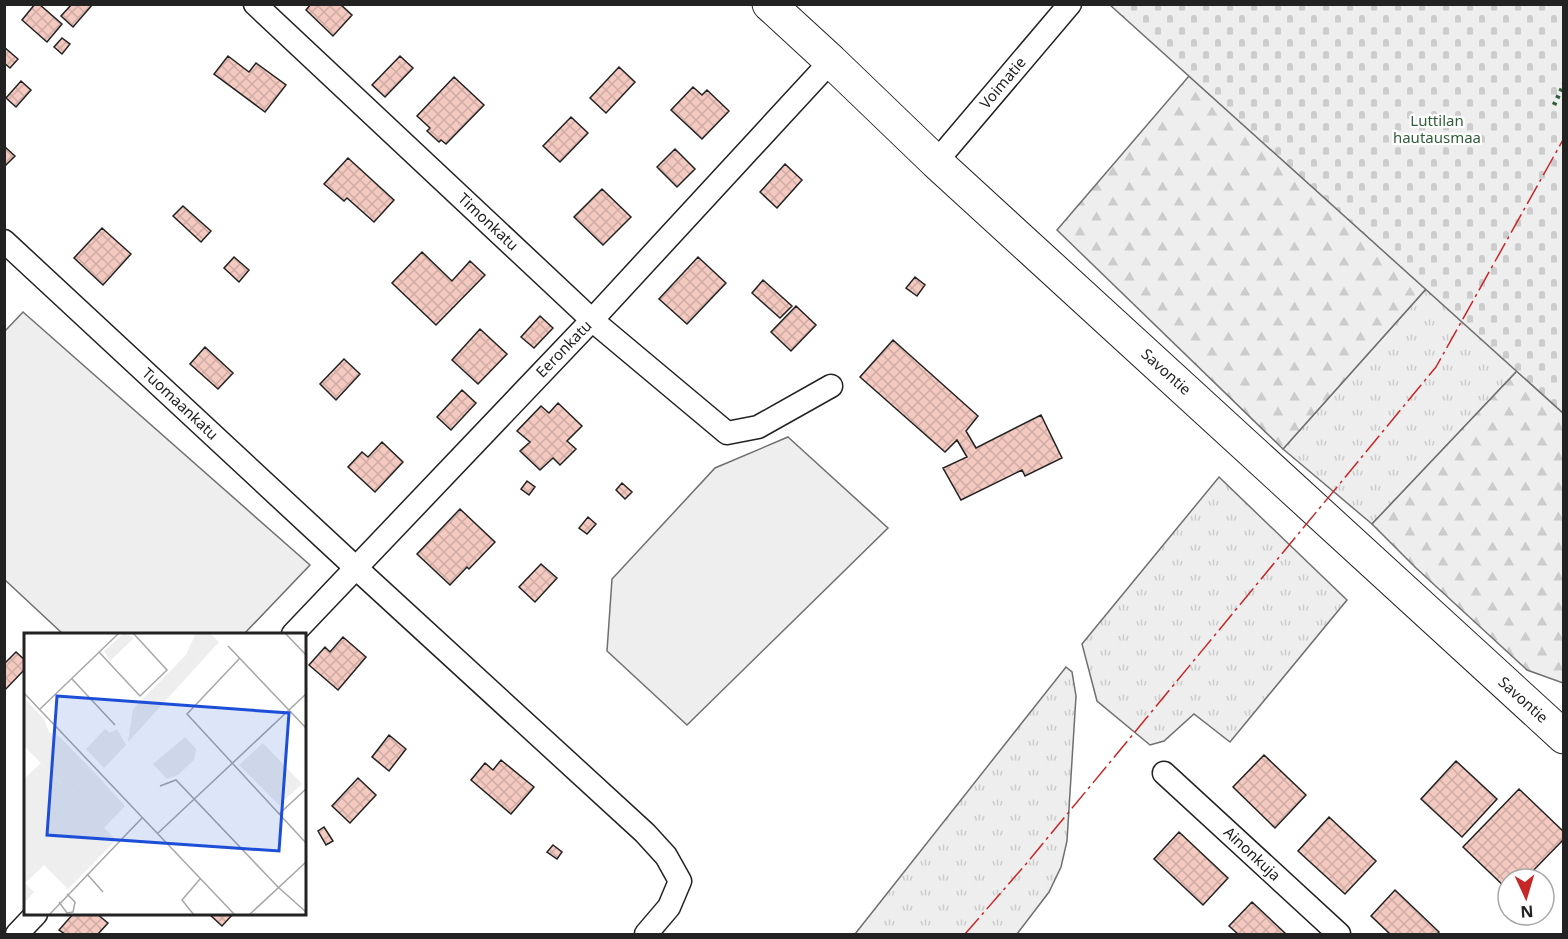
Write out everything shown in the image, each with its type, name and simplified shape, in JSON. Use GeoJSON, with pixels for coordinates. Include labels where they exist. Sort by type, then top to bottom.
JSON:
{"type":"FeatureCollection","features":[{"type":"Feature","properties":{"kind":"street","name":"Timonkatu"},"geometry":{"type":"LineString","coordinates":[[255,4],[592,320],[727,433],[758,427],[831,386]]}},
{"type":"Feature","properties":{"kind":"street","name":"Savontie"},"geometry":{"type":"LineString","coordinates":[[769,4],[936,162],[1563,737]]}},
{"type":"Feature","properties":{"kind":"street","name":"Voimatie"},"geometry":{"type":"LineString","coordinates":[[936,162],[1070,4]]}},
{"type":"Feature","properties":{"kind":"street","name":"Eeronkatu"},"geometry":{"type":"LineString","coordinates":[[294,633],[592,320],[831,61]]}},
{"type":"Feature","properties":{"kind":"street","name":"Tuomaankatu"},"geometry":{"type":"LineString","coordinates":[[9,252],[645,833],[666,856],[680,881],[669,908],[646,934]]}},
{"type":"Feature","properties":{"kind":"street","name":"Ainonkuja"},"geometry":{"type":"LineString","coordinates":[[1164,773],[1339,934]]}},
{"type":"Feature","properties":{"kind":"street"},"geometry":{"type":"LineString","coordinates":[[17,934],[35,915]]}},
{"type":"Feature","properties":{"kind":"green space","name":"Luttilan hautausmaa"},"geometry":{"type":"Polygon","coordinates":[[[1110,5],[1563,5],[1563,413],[1110,5]]]}},
{"type":"Feature","properties":{"kind":"green space"},"geometry":{"type":"Polygon","coordinates":[[[1189,76],[1426,289],[1283,449],[1057,230],[1189,76]]]}},
{"type":"Feature","properties":{"kind":"green space"},"geometry":{"type":"Polygon","coordinates":[[[1426,289],[1517,371],[1372,524],[1283,449],[1426,289]]]}},
{"type":"Feature","properties":{"kind":"green space"},"geometry":{"type":"Polygon","coordinates":[[[23,312],[310,565],[245,633],[62,633],[5,580],[5,331],[23,312]]]}},
{"type":"Feature","properties":{"kind":"green space"},"geometry":{"type":"Polygon","coordinates":[[[1517,371],[1563,413],[1563,683],[1527,670],[1416,568],[1372,524],[1517,371]]]}},
{"type":"Feature","properties":{"kind":"green space"},"geometry":{"type":"Polygon","coordinates":[[[788,437],[888,528],[687,725],[607,651],[612,579],[715,468],[788,437]]]}},
{"type":"Feature","properties":{"kind":"green space"},"geometry":{"type":"Polygon","coordinates":[[[1219,477],[1347,600],[1230,742],[1194,714],[1164,741],[1150,745],[1097,701],[1082,644],[1219,477]]]}},
{"type":"Feature","properties":{"kind":"green space"},"geometry":{"type":"Polygon","coordinates":[[[1066,667],[1072,672],[1076,696],[1067,841],[1061,867],[1049,892],[1017,934],[855,934],[1066,667]]]}},
{"type":"Feature","properties":{"kind":"building"},"geometry":{"type":"Polygon","coordinates":[[[35,4],[39,4],[62,24],[47,42],[22,20],[35,4]]]}},
{"type":"Feature","properties":{"kind":"building"},"geometry":{"type":"Polygon","coordinates":[[[72,4],[93,4],[73,27],[61,16],[72,4]]]}},
{"type":"Feature","properties":{"kind":"building"},"geometry":{"type":"Polygon","coordinates":[[[311,4],[340,4],[352,15],[333,36],[306,10],[311,4]]]}},
{"type":"Feature","properties":{"kind":"building"},"geometry":{"type":"Polygon","coordinates":[[[62,38],[70,44],[62,54],[54,47],[62,38]]]}},
{"type":"Feature","properties":{"kind":"building"},"geometry":{"type":"Polygon","coordinates":[[[4,47],[18,59],[10,68],[4,63],[4,47]]]}},
{"type":"Feature","properties":{"kind":"building"},"geometry":{"type":"Polygon","coordinates":[[[228,56],[249,72],[256,63],[286,85],[265,112],[214,74],[228,56]]]}},
{"type":"Feature","properties":{"kind":"building"},"geometry":{"type":"Polygon","coordinates":[[[400,56],[413,68],[385,97],[372,85],[400,56]]]}},
{"type":"Feature","properties":{"kind":"building"},"geometry":{"type":"Polygon","coordinates":[[[619,67],[635,82],[606,113],[590,98],[619,67]]]}},
{"type":"Feature","properties":{"kind":"building"},"geometry":{"type":"Polygon","coordinates":[[[454,77],[484,105],[446,144],[441,140],[439,142],[427,131],[430,128],[417,116],[454,77]]]}},
{"type":"Feature","properties":{"kind":"building"},"geometry":{"type":"Polygon","coordinates":[[[21,81],[31,90],[16,107],[6,98],[21,81]]]}},
{"type":"Feature","properties":{"kind":"building"},"geometry":{"type":"Polygon","coordinates":[[[693,87],[702,95],[707,90],[729,111],[702,139],[671,110],[693,87]]]}},
{"type":"Feature","properties":{"kind":"building"},"geometry":{"type":"Polygon","coordinates":[[[571,117],[588,133],[560,162],[543,146],[571,117]]]}},
{"type":"Feature","properties":{"kind":"building"},"geometry":{"type":"Polygon","coordinates":[[[4,146],[15,156],[4,167],[4,146]]]}},
{"type":"Feature","properties":{"kind":"building"},"geometry":{"type":"Polygon","coordinates":[[[675,149],[695,169],[677,187],[657,167],[675,149]]]}},
{"type":"Feature","properties":{"kind":"building"},"geometry":{"type":"Polygon","coordinates":[[[348,158],[394,200],[374,222],[347,198],[344,201],[324,184],[348,158]]]}},
{"type":"Feature","properties":{"kind":"building"},"geometry":{"type":"Polygon","coordinates":[[[785,164],[802,180],[777,208],[760,192],[785,164]]]}},
{"type":"Feature","properties":{"kind":"building"},"geometry":{"type":"Polygon","coordinates":[[[602,189],[631,217],[603,245],[574,217],[602,189]]]}},
{"type":"Feature","properties":{"kind":"building"},"geometry":{"type":"Polygon","coordinates":[[[183,206],[211,231],[201,242],[173,216],[183,206]]]}},
{"type":"Feature","properties":{"kind":"building"},"geometry":{"type":"Polygon","coordinates":[[[102,228],[131,254],[103,285],[74,258],[102,228]]]}},
{"type":"Feature","properties":{"kind":"building"},"geometry":{"type":"Polygon","coordinates":[[[422,252],[452,281],[470,261],[485,275],[436,325],[392,283],[422,252]]]}},
{"type":"Feature","properties":{"kind":"building"},"geometry":{"type":"Polygon","coordinates":[[[234,257],[249,270],[239,282],[224,268],[234,257]]]}},
{"type":"Feature","properties":{"kind":"building"},"geometry":{"type":"Polygon","coordinates":[[[698,257],[726,283],[687,324],[659,299],[698,257]]]}},
{"type":"Feature","properties":{"kind":"building"},"geometry":{"type":"Polygon","coordinates":[[[915,277],[925,285],[917,296],[906,288],[915,277]]]}},
{"type":"Feature","properties":{"kind":"building"},"geometry":{"type":"Polygon","coordinates":[[[763,280],[792,306],[780,318],[752,293],[763,280]]]}},
{"type":"Feature","properties":{"kind":"building"},"geometry":{"type":"Polygon","coordinates":[[[796,306],[816,325],[791,351],[771,332],[796,306]]]}},
{"type":"Feature","properties":{"kind":"building"},"geometry":{"type":"Polygon","coordinates":[[[540,316],[553,328],[534,348],[521,337],[540,316]]]}},
{"type":"Feature","properties":{"kind":"building"},"geometry":{"type":"Polygon","coordinates":[[[480,329],[507,354],[478,384],[452,360],[480,329]]]}},
{"type":"Feature","properties":{"kind":"building"},"geometry":{"type":"Polygon","coordinates":[[[893,340],[978,416],[966,431],[976,448],[1041,415],[1062,458],[1025,476],[1022,470],[961,500],[943,468],[967,457],[957,440],[945,452],[860,377],[893,340]]]}},
{"type":"Feature","properties":{"kind":"building"},"geometry":{"type":"Polygon","coordinates":[[[205,347],[233,373],[218,389],[190,364],[205,347]]]}},
{"type":"Feature","properties":{"kind":"building"},"geometry":{"type":"Polygon","coordinates":[[[344,359],[360,374],[336,400],[320,384],[344,359]]]}},
{"type":"Feature","properties":{"kind":"building"},"geometry":{"type":"Polygon","coordinates":[[[462,390],[476,403],[451,430],[437,417],[462,390]]]}},
{"type":"Feature","properties":{"kind":"building"},"geometry":{"type":"Polygon","coordinates":[[[558,403],[582,426],[567,441],[576,449],[560,465],[553,458],[540,470],[520,451],[530,442],[517,431],[541,406],[549,413],[558,403]]]}},
{"type":"Feature","properties":{"kind":"building"},"geometry":{"type":"Polygon","coordinates":[[[382,442],[403,462],[375,492],[348,467],[362,452],[368,457],[382,442]]]}},
{"type":"Feature","properties":{"kind":"building"},"geometry":{"type":"Polygon","coordinates":[[[527,481],[535,487],[529,495],[521,489],[527,481]]]}},
{"type":"Feature","properties":{"kind":"building"},"geometry":{"type":"Polygon","coordinates":[[[622,483],[632,492],[625,499],[616,490],[622,483]]]}},
{"type":"Feature","properties":{"kind":"building"},"geometry":{"type":"Polygon","coordinates":[[[460,509],[495,542],[450,585],[417,554],[460,509]]]}},
{"type":"Feature","properties":{"kind":"building"},"geometry":{"type":"Polygon","coordinates":[[[588,517],[596,524],[587,534],[579,528],[588,517]]]}},
{"type":"Feature","properties":{"kind":"building"},"geometry":{"type":"Polygon","coordinates":[[[541,564],[557,578],[535,602],[519,587],[541,564]]]}},
{"type":"Feature","properties":{"kind":"building"},"geometry":{"type":"Polygon","coordinates":[[[343,637],[366,657],[338,690],[309,665],[325,647],[330,652],[343,637]]]}},
{"type":"Feature","properties":{"kind":"building"},"geometry":{"type":"Polygon","coordinates":[[[16,652],[24,659],[24,670],[4,691],[4,664],[16,652]]]}},
{"type":"Feature","properties":{"kind":"building"},"geometry":{"type":"Polygon","coordinates":[[[389,735],[406,749],[389,771],[372,757],[389,735]]]}},
{"type":"Feature","properties":{"kind":"building"},"geometry":{"type":"Polygon","coordinates":[[[1264,755],[1306,795],[1275,828],[1233,787],[1264,755]]]}},
{"type":"Feature","properties":{"kind":"building"},"geometry":{"type":"Polygon","coordinates":[[[501,760],[534,787],[511,814],[471,780],[485,763],[493,770],[501,760]]]}},
{"type":"Feature","properties":{"kind":"building"},"geometry":{"type":"Polygon","coordinates":[[[1456,761],[1497,799],[1462,837],[1421,799],[1456,761]]]}},
{"type":"Feature","properties":{"kind":"building"},"geometry":{"type":"Polygon","coordinates":[[[358,778],[376,795],[350,823],[332,806],[358,778]]]}},
{"type":"Feature","properties":{"kind":"building"},"geometry":{"type":"Polygon","coordinates":[[[1519,789],[1564,832],[1564,839],[1537,867],[1496,867],[1496,879],[1463,847],[1519,789]]]}},
{"type":"Feature","properties":{"kind":"building"},"geometry":{"type":"Polygon","coordinates":[[[1329,817],[1376,861],[1345,894],[1298,851],[1329,817]]]}},
{"type":"Feature","properties":{"kind":"building"},"geometry":{"type":"Polygon","coordinates":[[[324,827],[333,841],[326,845],[318,831],[324,827]]]}},
{"type":"Feature","properties":{"kind":"building"},"geometry":{"type":"Polygon","coordinates":[[[1179,832],[1228,878],[1203,905],[1154,859],[1179,832]]]}},
{"type":"Feature","properties":{"kind":"building"},"geometry":{"type":"Polygon","coordinates":[[[553,845],[562,852],[557,859],[547,852],[553,845]]]}},
{"type":"Feature","properties":{"kind":"building"},"geometry":{"type":"Polygon","coordinates":[[[1395,890],[1439,932],[1437,934],[1390,934],[1371,916],[1395,890]]]}},
{"type":"Feature","properties":{"kind":"building"},"geometry":{"type":"Polygon","coordinates":[[[1252,902],[1286,934],[1238,934],[1229,926],[1252,902]]]}},
{"type":"Feature","properties":{"kind":"building"},"geometry":{"type":"Polygon","coordinates":[[[72,915],[98,915],[108,923],[98,934],[65,934],[59,930],[72,915]]]}},
{"type":"Feature","properties":{"kind":"building"},"geometry":{"type":"Polygon","coordinates":[[[210,915],[232,915],[222,926],[210,915]]]}},
{"type":"Feature","properties":{"kind":"hedge"},"geometry":{"type":"LineString","coordinates":[[1554,105],[1564,84]]}},
{"type":"Feature","properties":{"kind":"power"},"geometry":{"type":"LineString","coordinates":[[965,934],[1026,864],[1436,367],[1564,138]]}}]}
